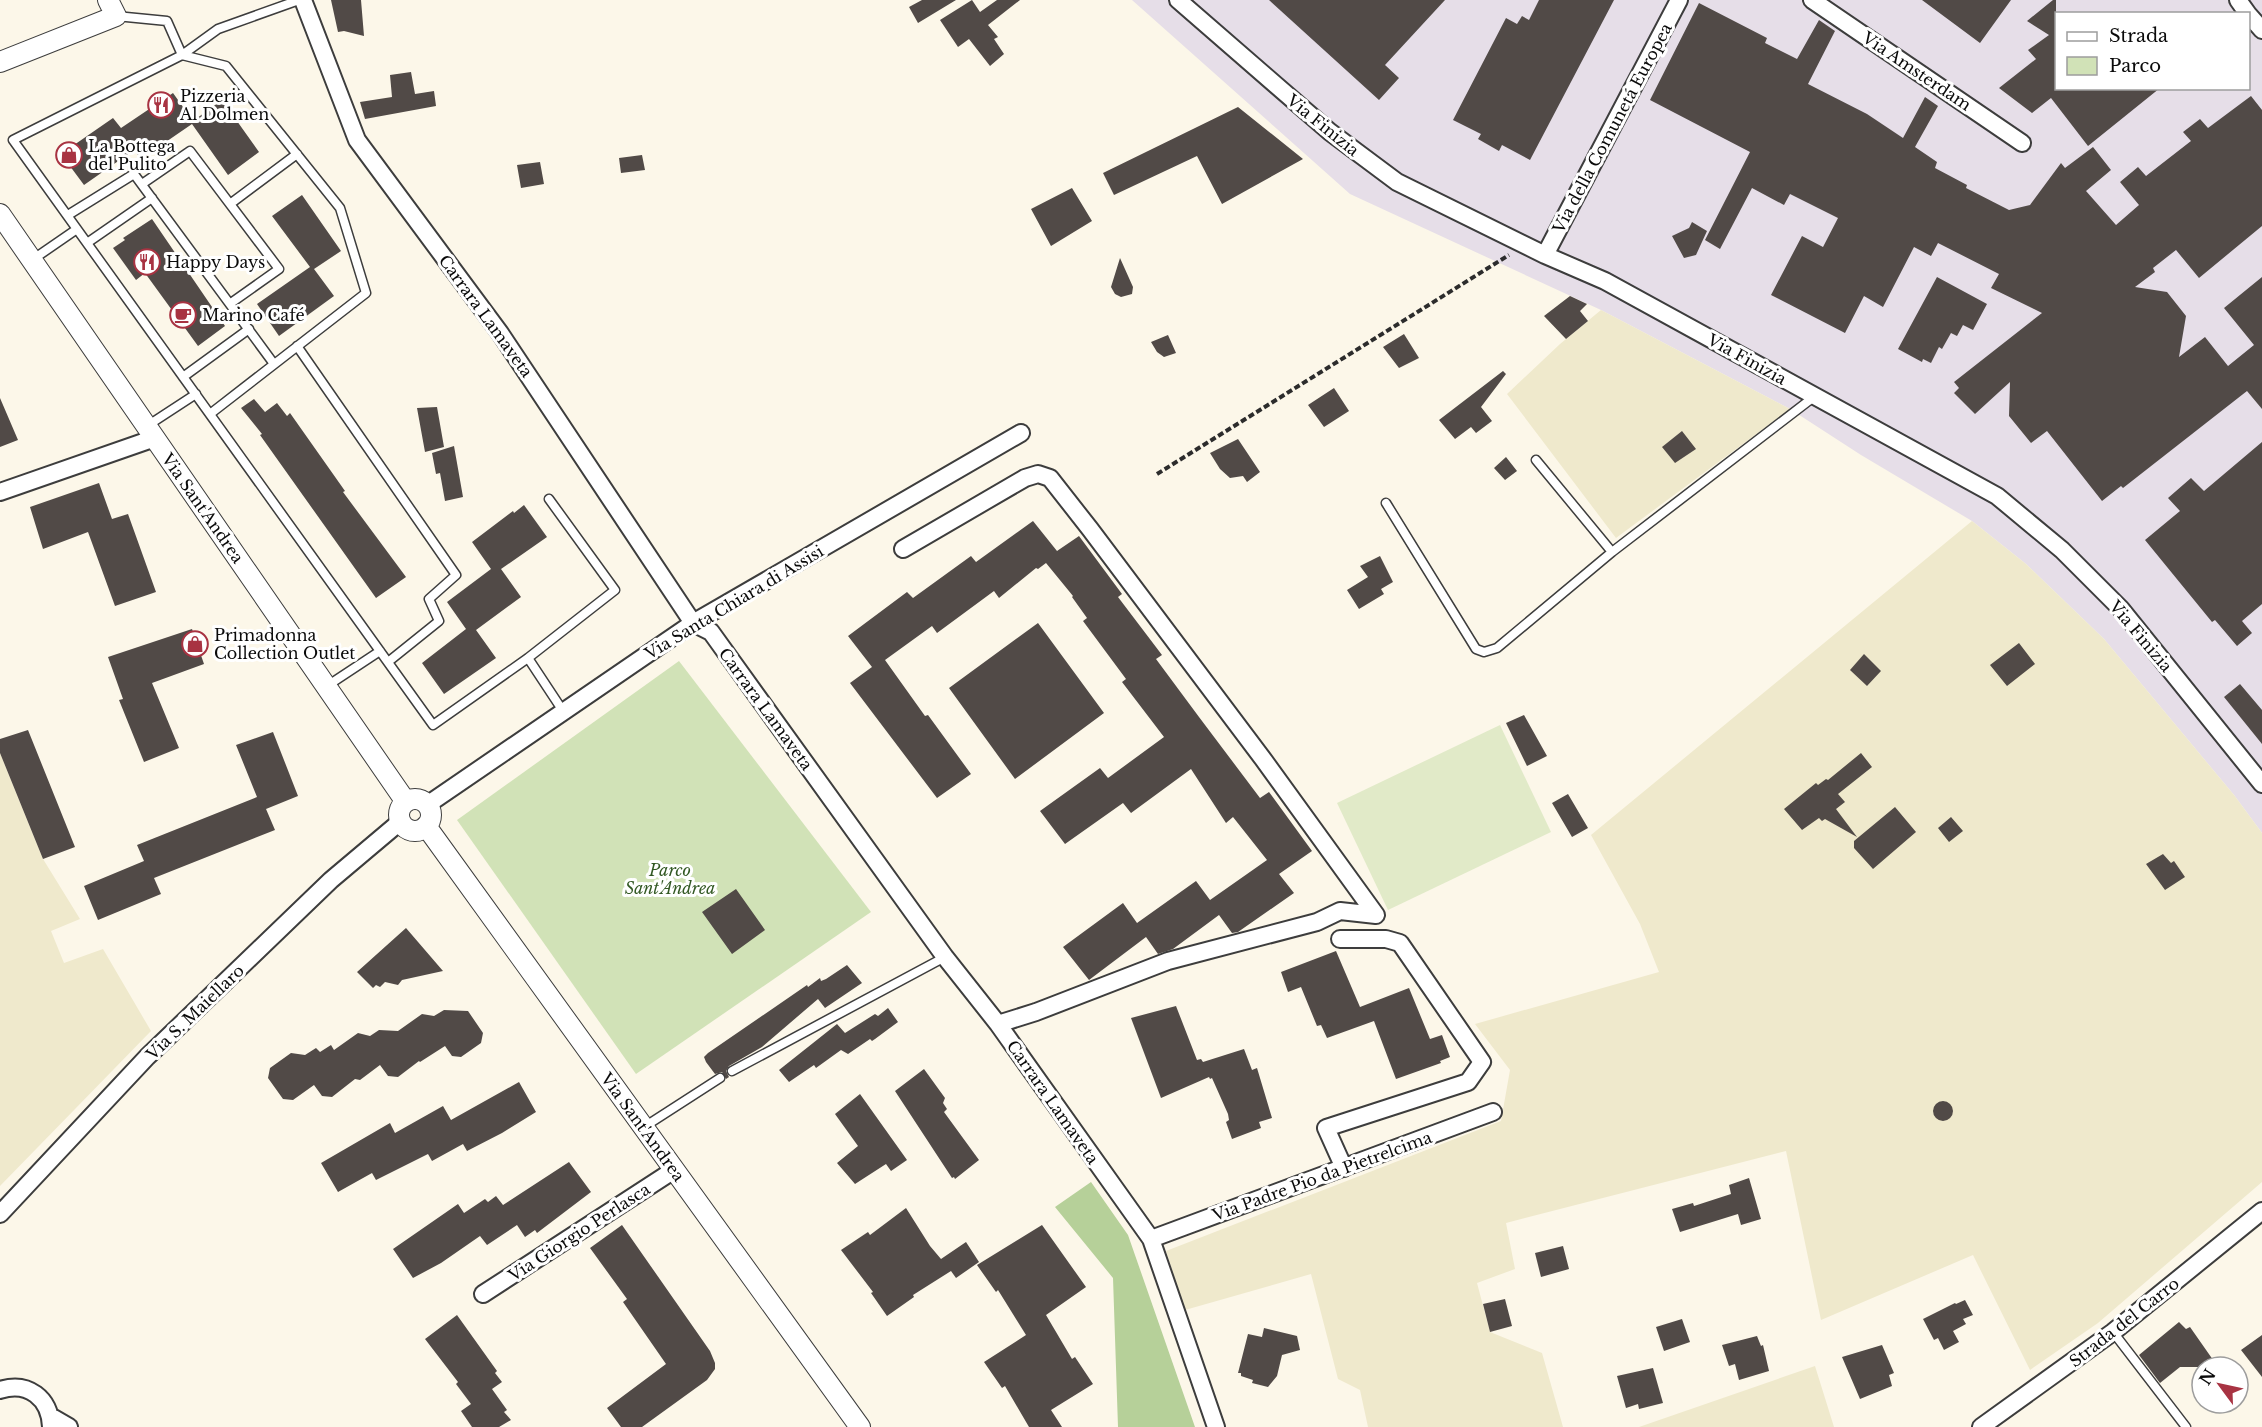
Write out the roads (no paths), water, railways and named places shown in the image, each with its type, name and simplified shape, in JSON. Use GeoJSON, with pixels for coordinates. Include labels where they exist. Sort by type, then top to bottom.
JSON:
{"type":"FeatureCollection","features":[{"type":"Feature","properties":{"kind":"street","name":"Carrara Lamaveta"},"geometry":{"type":"LineString","coordinates":[[301,0],[357,140],[500,333],[693,623],[711,632],[945,957],[998,1024],[1151,1239],[1216,1427]]}},
{"type":"Feature","properties":{"kind":"street","name":"Via Finizia"},"geometry":{"type":"LineString","coordinates":[[1178,0],[1330,132],[1397,182],[1545,255],[1605,281],[1997,496],[2062,549],[2121,609],[2262,784]]}},
{"type":"Feature","properties":{"kind":"street","name":"Via della Comunetá Europea"},"geometry":{"type":"LineString","coordinates":[[1545,255],[1679,0]]}},
{"type":"Feature","properties":{"kind":"street","name":"Via Amsterdam"},"geometry":{"type":"LineString","coordinates":[[1812,0],[2022,143]]}},
{"type":"Feature","properties":{"kind":"street"},"geometry":{"type":"LineString","coordinates":[[0,62],[112,8]]}},
{"type":"Feature","properties":{"kind":"street"},"geometry":{"type":"LineString","coordinates":[[2250,16],[2262,30]]}},
{"type":"Feature","properties":{"kind":"street","name":"Via Sant'Andrea"},"geometry":{"type":"LineString","coordinates":[[0,214],[326,687],[404,811]]}},
{"type":"Feature","properties":{"kind":"street"},"geometry":{"type":"LineString","coordinates":[[0,492],[151,432]]}},
{"type":"Feature","properties":{"kind":"street","name":"Via Santa Chiara di Assisi"},"geometry":{"type":"LineString","coordinates":[[427,805],[693,623],[1021,433]]}},
{"type":"Feature","properties":{"kind":"street"},"geometry":{"type":"LineString","coordinates":[[903,549],[1025,478],[1038,474],[1050,478],[1263,759],[1376,915],[1340,911],[1317,922],[1168,961],[1036,1012],[998,1024]]}},
{"type":"Feature","properties":{"kind":"street"},"geometry":{"type":"LineString","coordinates":[[419,800],[427,805],[431,818],[426,826],[417,831],[403,825],[404,811],[419,800]]}},
{"type":"Feature","properties":{"kind":"street","name":"Via S. Maiellaro"},"geometry":{"type":"LineString","coordinates":[[0,1214],[156,1049],[404,811]]}},
{"type":"Feature","properties":{"kind":"street","name":"Via Sant'Andrea"},"geometry":{"type":"LineString","coordinates":[[426,826],[860,1427]]}},
{"type":"Feature","properties":{"kind":"street"},"geometry":{"type":"LineString","coordinates":[[1340,939],[1386,939],[1400,943],[1482,1062],[1468,1082],[1326,1128],[1344,1168]]}},
{"type":"Feature","properties":{"kind":"street","name":"Via Padre Pio da Pietrelcima"},"geometry":{"type":"LineString","coordinates":[[1151,1239],[1493,1112]]}},
{"type":"Feature","properties":{"kind":"street","name":"Via Giorgio Perlasca"},"geometry":{"type":"LineString","coordinates":[[483,1294],[674,1170]]}},
{"type":"Feature","properties":{"kind":"street","name":"Strada del Carro"},"geometry":{"type":"LineString","coordinates":[[1981,1427],[2113,1332],[2262,1211]]}},
{"type":"Feature","properties":{"kind":"street"},"geometry":{"type":"LineString","coordinates":[[3,1383],[31,1390],[40,1396],[51,1421],[69,1427]]}},
{"type":"Feature","properties":{"kind":"lane"},"geometry":{"type":"LineString","coordinates":[[301,0],[218,28],[182,55],[13,140],[433,725],[528,658],[615,590],[549,499]]}},
{"type":"Feature","properties":{"kind":"lane"},"geometry":{"type":"LineString","coordinates":[[112,8],[167,21],[182,55]]}},
{"type":"Feature","properties":{"kind":"lane"},"geometry":{"type":"LineString","coordinates":[[182,55],[226,66],[340,207],[366,293],[210,414]]}},
{"type":"Feature","properties":{"kind":"lane"},"geometry":{"type":"LineString","coordinates":[[142,184],[190,152],[279,269],[231,303]]}},
{"type":"Feature","properties":{"kind":"lane"},"geometry":{"type":"LineString","coordinates":[[230,204],[297,154]]}},
{"type":"Feature","properties":{"kind":"lane"},"geometry":{"type":"LineString","coordinates":[[68,216],[134,174],[274,363]]}},
{"type":"Feature","properties":{"kind":"lane"},"geometry":{"type":"LineString","coordinates":[[87,243],[152,198]]}},
{"type":"Feature","properties":{"kind":"lane"},"geometry":{"type":"LineString","coordinates":[[32,260],[77,229]]}},
{"type":"Feature","properties":{"kind":"lane"},"geometry":{"type":"LineString","coordinates":[[183,377],[249,329]]}},
{"type":"Feature","properties":{"kind":"lane"},"geometry":{"type":"LineString","coordinates":[[297,346],[456,575],[429,599],[440,621],[388,662]]}},
{"type":"Feature","properties":{"kind":"lane"},"geometry":{"type":"LineString","coordinates":[[151,432],[196,394]]}},
{"type":"Feature","properties":{"kind":"lane"},"geometry":{"type":"LineString","coordinates":[[1386,503],[1476,649],[1484,652],[1497,648],[1612,552],[1815,396]]}},
{"type":"Feature","properties":{"kind":"lane"},"geometry":{"type":"LineString","coordinates":[[1536,460],[1612,552]]}},
{"type":"Feature","properties":{"kind":"lane"},"geometry":{"type":"LineString","coordinates":[[326,687],[380,651]]}},
{"type":"Feature","properties":{"kind":"lane"},"geometry":{"type":"LineString","coordinates":[[528,658],[563,711]]}},
{"type":"Feature","properties":{"kind":"lane"},"geometry":{"type":"LineString","coordinates":[[732,1071],[945,957]]}},
{"type":"Feature","properties":{"kind":"lane"},"geometry":{"type":"LineString","coordinates":[[644,1127],[720,1078]]}},
{"type":"Feature","properties":{"kind":"lane"},"geometry":{"type":"LineString","coordinates":[[2113,1332],[2186,1427]]}},
{"type":"Feature","properties":{"kind":"place","name":"Pizzeria Al Dolmen"},"geometry":{"type":"Point","coordinates":[161,105]}},
{"type":"Feature","properties":{"kind":"place","name":"La Bottega del Pulito"},"geometry":{"type":"Point","coordinates":[69,155]}},
{"type":"Feature","properties":{"kind":"place","name":"Happy Days"},"geometry":{"type":"Point","coordinates":[147,262]}},
{"type":"Feature","properties":{"kind":"place","name":"Marino Café"},"geometry":{"type":"Point","coordinates":[183,315]}},
{"type":"Feature","properties":{"kind":"place","name":"Primadonna Collection Outlet"},"geometry":{"type":"Point","coordinates":[195,644]}},
{"type":"Feature","properties":{"kind":"park label","name":"Parco Sant'Andrea"},"geometry":{"type":"Point","coordinates":[670,879]}}]}
